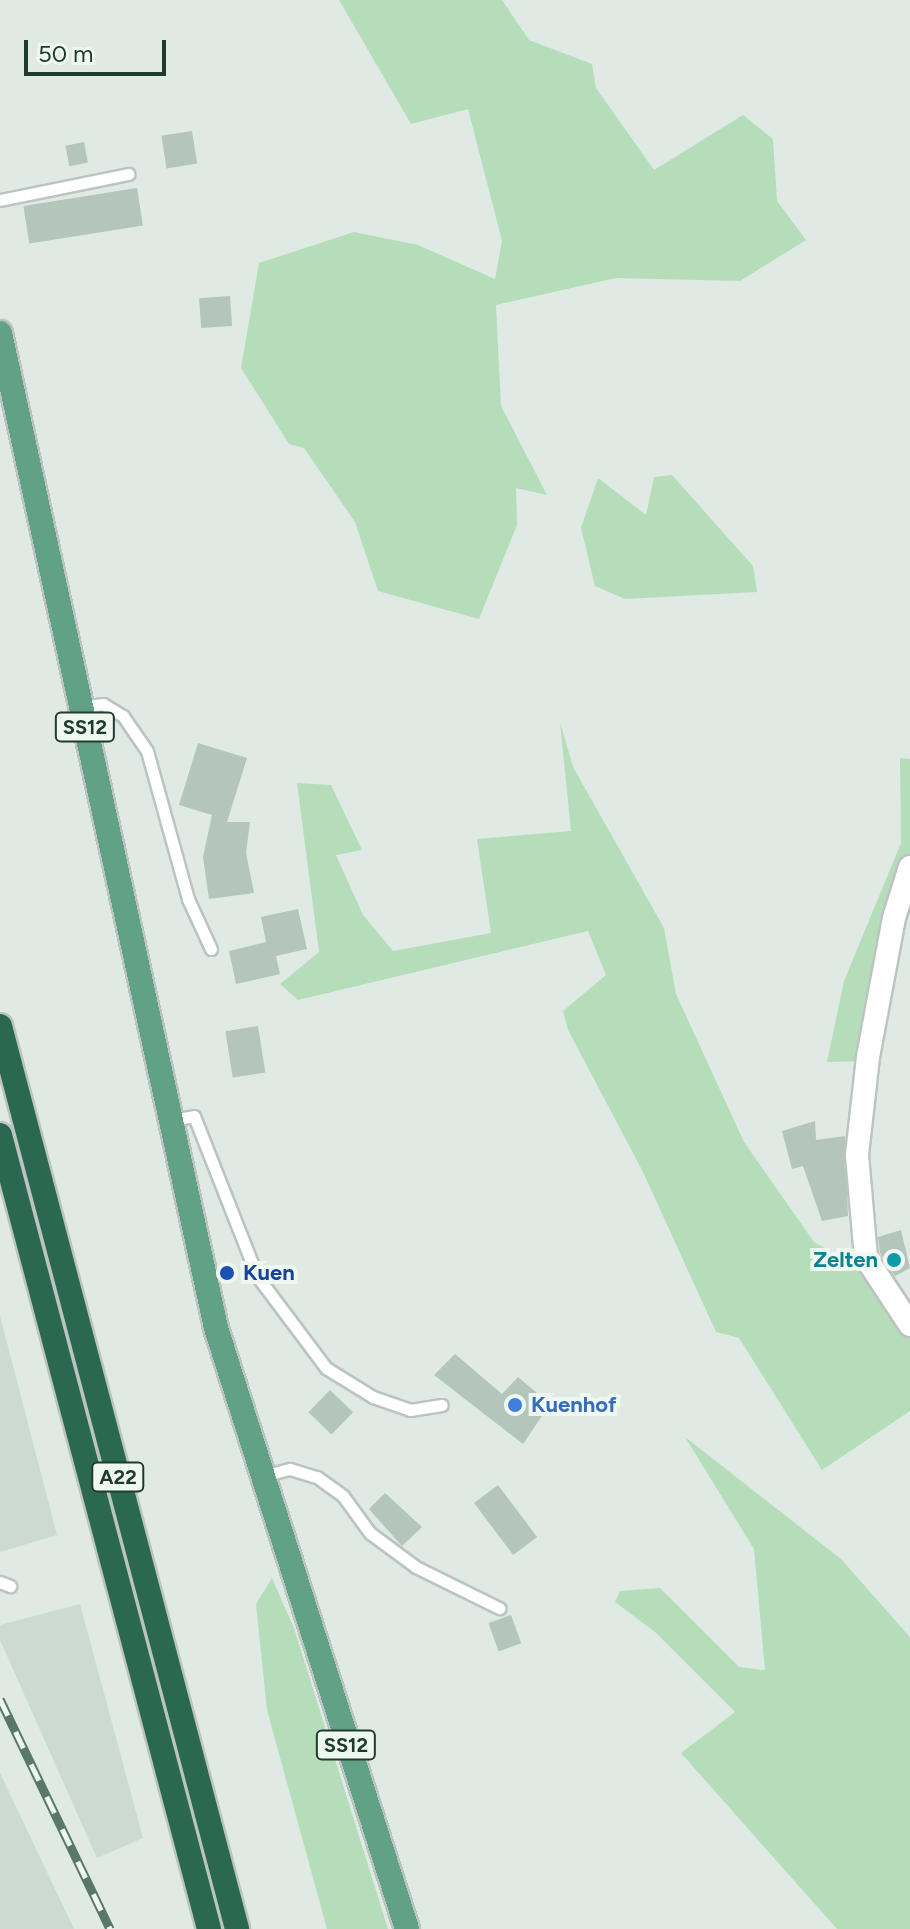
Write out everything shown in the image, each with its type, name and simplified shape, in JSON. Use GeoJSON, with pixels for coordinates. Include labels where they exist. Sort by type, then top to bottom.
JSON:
{"type":"FeatureCollection","features":[{"type":"Feature","properties":{"kind":"highway","name":"A22"},"geometry":{"type":"LineString","coordinates":[[0,1026],[237,1929]]}},
{"type":"Feature","properties":{"kind":"highway","name":"A22"},"geometry":{"type":"LineString","coordinates":[[0,1135],[209,1929]]}},
{"type":"Feature","properties":{"kind":"main road","name":"SS12"},"geometry":{"type":"LineString","coordinates":[[0,333],[216,1328],[259,1477],[407,1929]]}},
{"type":"Feature","properties":{"kind":"street"},"geometry":{"type":"LineString","coordinates":[[910,867],[894,918],[868,1057],[857,1155],[863,1241],[872,1274],[910,1325]]}},
{"type":"Feature","properties":{"kind":"lane"},"geometry":{"type":"LineString","coordinates":[[0,200],[128,174]]}},
{"type":"Feature","properties":{"kind":"lane"},"geometry":{"type":"LineString","coordinates":[[81,707],[103,704],[123,716],[147,751],[188,899],[211,949]]}},
{"type":"Feature","properties":{"kind":"lane"},"geometry":{"type":"LineString","coordinates":[[170,1120],[194,1116],[257,1276],[326,1368],[373,1397],[410,1410],[442,1405]]}},
{"type":"Feature","properties":{"kind":"lane"},"geometry":{"type":"LineString","coordinates":[[259,1477],[290,1469],[317,1477],[343,1496],[370,1533],[416,1567],[499,1608]]}},
{"type":"Feature","properties":{"kind":"shaded area"},"geometry":{"type":"Polygon","coordinates":[[[0,1316],[57,1535],[0,1552],[0,1316]]]}},
{"type":"Feature","properties":{"kind":"shaded area"},"geometry":{"type":"Polygon","coordinates":[[[80,1604],[143,1838],[97,1858],[0,1640],[0,1625],[80,1604]]]}},
{"type":"Feature","properties":{"kind":"shaded area"},"geometry":{"type":"Polygon","coordinates":[[[0,1773],[74,1929],[0,1929],[0,1773]]]}},
{"type":"Feature","properties":{"kind":"green space"},"geometry":{"type":"Polygon","coordinates":[[[339,0],[502,0],[529,40],[592,64],[596,88],[654,170],[743,115],[773,139],[777,201],[806,240],[740,281],[616,278],[496,305],[501,406],[547,495],[516,488],[517,525],[479,619],[378,591],[355,522],[304,448],[289,444],[241,368],[259,263],[354,232],[418,245],[495,279],[502,241],[468,109],[411,124],[339,0]]]}},
{"type":"Feature","properties":{"kind":"green space"},"geometry":{"type":"Polygon","coordinates":[[[672,475],[753,566],[757,592],[625,599],[595,586],[581,528],[598,478],[646,515],[654,477],[672,475]]]}},
{"type":"Feature","properties":{"kind":"green space"},"geometry":{"type":"Polygon","coordinates":[[[560,722],[573,767],[664,928],[676,994],[744,1142],[814,1242],[872,1274],[910,1325],[910,1411],[822,1470],[739,1338],[716,1332],[643,1172],[568,1030],[563,1011],[606,975],[588,931],[298,1000],[280,984],[319,952],[297,783],[331,785],[362,850],[336,855],[363,915],[393,951],[491,933],[477,839],[571,831],[560,722]]]}},
{"type":"Feature","properties":{"kind":"green space"},"geometry":{"type":"Polygon","coordinates":[[[900,758],[910,759],[910,881],[873,1061],[827,1062],[844,981],[901,843],[900,758]]]}},
{"type":"Feature","properties":{"kind":"green space"},"geometry":{"type":"Polygon","coordinates":[[[685,1437],[841,1559],[910,1637],[910,1929],[837,1929],[681,1753],[735,1712],[655,1632],[615,1602],[620,1591],[660,1588],[739,1667],[765,1670],[754,1549],[685,1437]]]}},
{"type":"Feature","properties":{"kind":"green space"},"geometry":{"type":"Polygon","coordinates":[[[272,1578],[294,1628],[388,1929],[327,1929],[267,1710],[256,1604],[272,1578]]]}},
{"type":"Feature","properties":{"kind":"building"},"geometry":{"type":"Polygon","coordinates":[[[192,131],[197,164],[167,168],[161,136],[192,131]]]}},
{"type":"Feature","properties":{"kind":"building"},"geometry":{"type":"Polygon","coordinates":[[[84,142],[88,163],[69,166],[65,146],[84,142]]]}},
{"type":"Feature","properties":{"kind":"building"},"geometry":{"type":"Polygon","coordinates":[[[137,188],[143,226],[29,244],[23,206],[137,188]]]}},
{"type":"Feature","properties":{"kind":"building"},"geometry":{"type":"Polygon","coordinates":[[[230,296],[232,326],[201,328],[199,298],[230,296]]]}},
{"type":"Feature","properties":{"kind":"building"},"geometry":{"type":"Polygon","coordinates":[[[198,743],[247,758],[227,822],[250,822],[246,853],[254,893],[209,899],[203,857],[212,815],[179,805],[198,743]]]}},
{"type":"Feature","properties":{"kind":"building"},"geometry":{"type":"Polygon","coordinates":[[[298,909],[307,949],[276,956],[280,974],[236,984],[229,951],[266,942],[261,917],[298,909]]]}},
{"type":"Feature","properties":{"kind":"building"},"geometry":{"type":"Polygon","coordinates":[[[258,1026],[265,1072],[233,1078],[225,1031],[258,1026]]]}},
{"type":"Feature","properties":{"kind":"building"},"geometry":{"type":"Polygon","coordinates":[[[815,1121],[816,1140],[845,1136],[848,1216],[822,1221],[803,1166],[792,1169],[782,1131],[815,1121]]]}},
{"type":"Feature","properties":{"kind":"building","name":"Zelten"},"geometry":{"type":"Polygon","coordinates":[[[901,1230],[910,1268],[895,1276],[880,1253],[878,1237],[901,1230]]]}},
{"type":"Feature","properties":{"kind":"building"},"geometry":{"type":"Polygon","coordinates":[[[455,1354],[502,1394],[518,1377],[550,1404],[523,1444],[434,1375],[455,1354]]]}},
{"type":"Feature","properties":{"kind":"building"},"geometry":{"type":"Polygon","coordinates":[[[330,1390],[353,1412],[331,1435],[308,1412],[330,1390]]]}},
{"type":"Feature","properties":{"kind":"building"},"geometry":{"type":"Polygon","coordinates":[[[498,1485],[537,1537],[513,1555],[474,1503],[498,1485]]]}},
{"type":"Feature","properties":{"kind":"building"},"geometry":{"type":"Polygon","coordinates":[[[385,1493],[422,1527],[402,1546],[369,1509],[385,1493]]]}},
{"type":"Feature","properties":{"kind":"building"},"geometry":{"type":"Polygon","coordinates":[[[511,1615],[521,1643],[499,1651],[488,1623],[511,1615]]]}},
{"type":"Feature","properties":{"kind":"railway"},"geometry":{"type":"LineString","coordinates":[[0,1699],[110,1929]]}},
{"type":"Feature","properties":{"kind":"place","name":"Zelten"},"geometry":{"type":"Point","coordinates":[894,1260]}},
{"type":"Feature","properties":{"kind":"place","name":"Kuen"},"geometry":{"type":"Point","coordinates":[227,1273]}},
{"type":"Feature","properties":{"kind":"place","name":"Kuenhof"},"geometry":{"type":"Point","coordinates":[515,1405]}}]}
